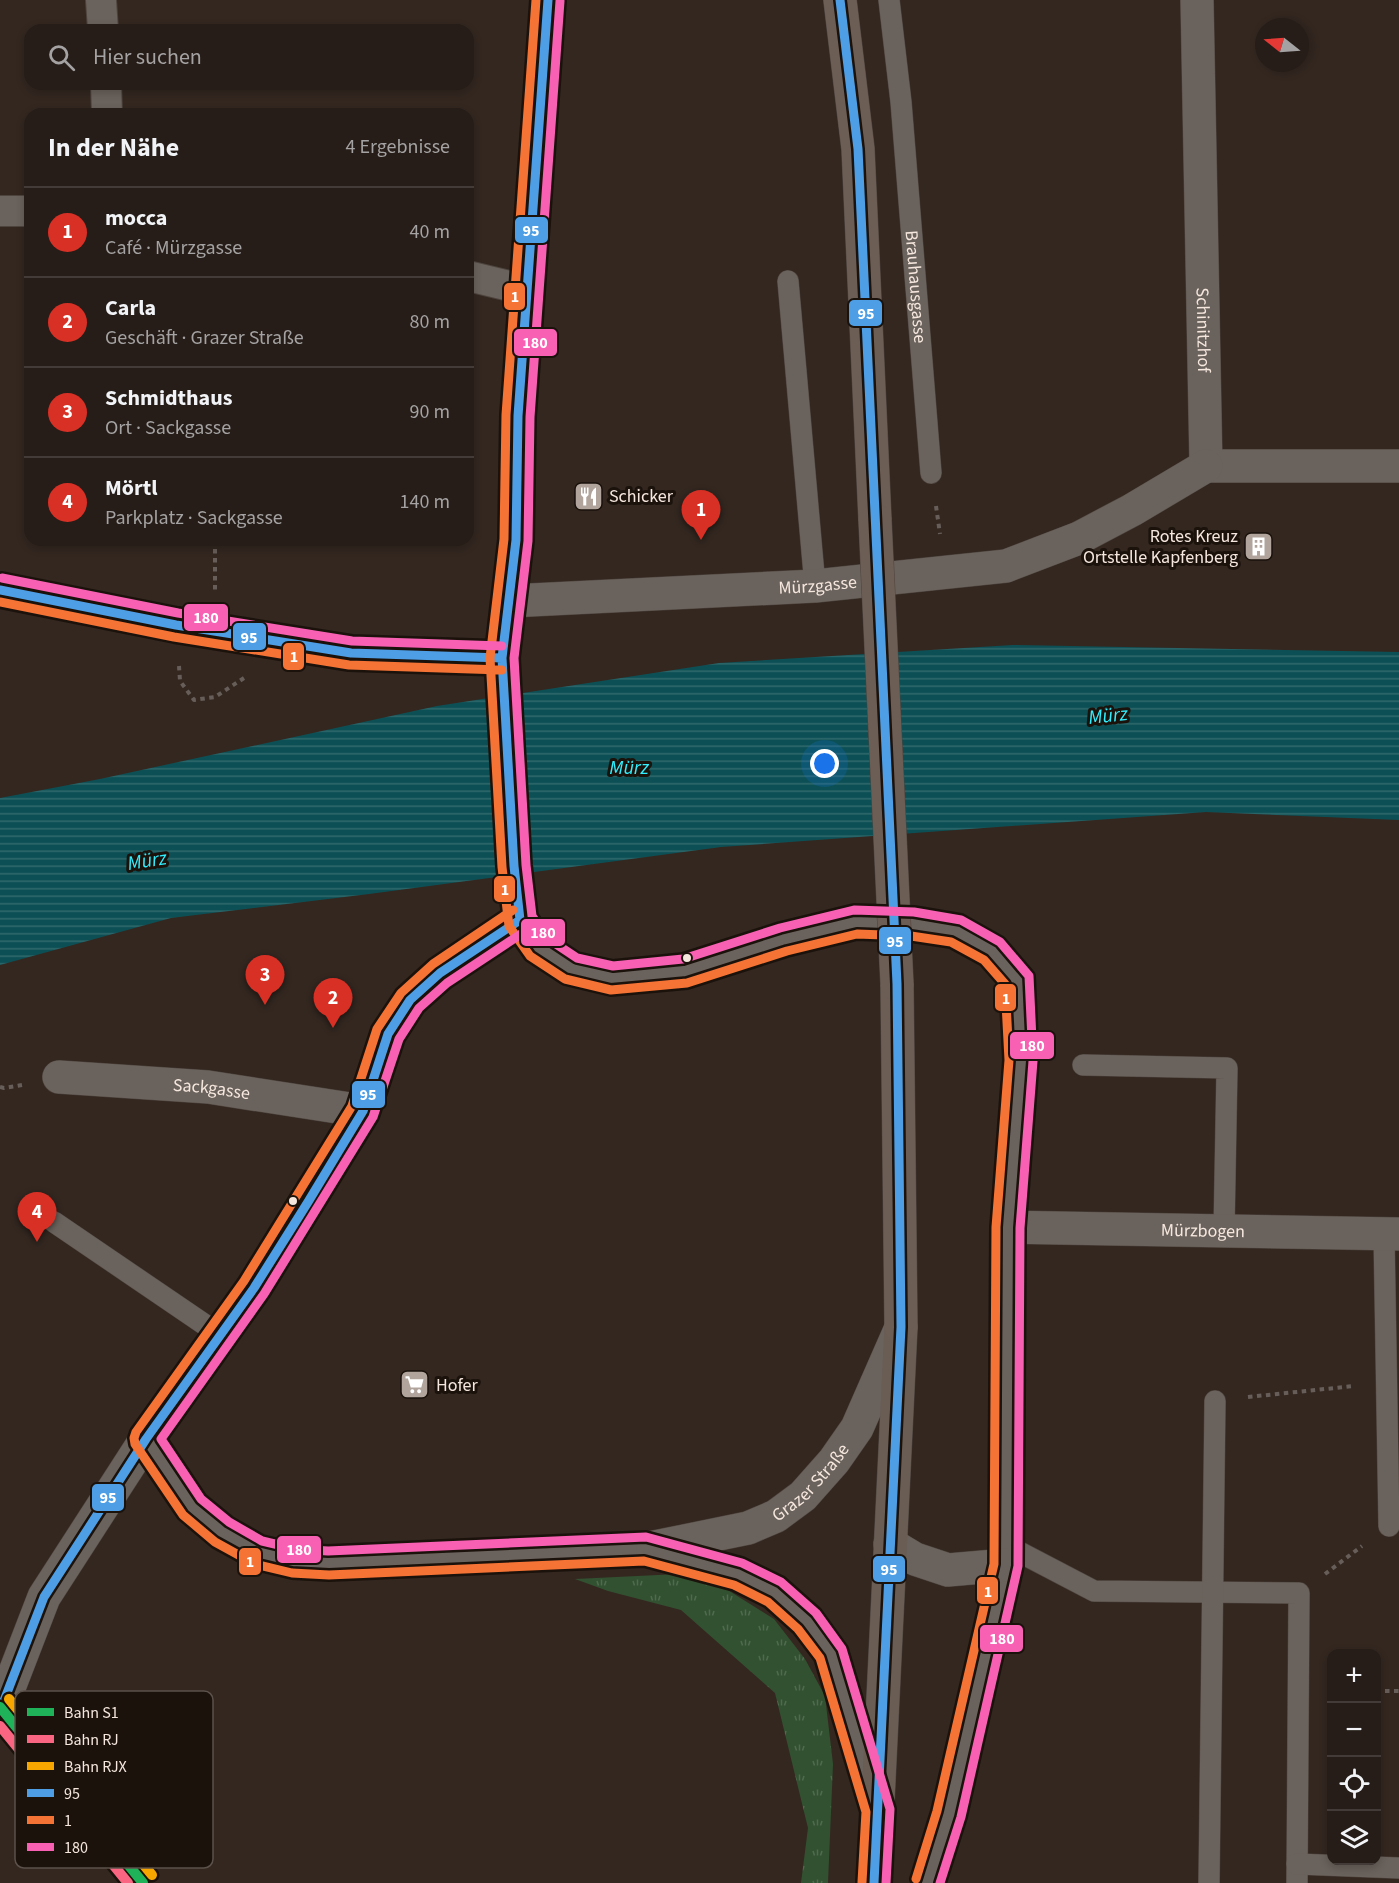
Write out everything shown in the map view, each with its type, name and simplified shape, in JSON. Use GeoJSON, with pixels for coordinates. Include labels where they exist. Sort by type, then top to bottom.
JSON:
{"type":"FeatureCollection","features":[{"type":"Feature","properties":{"kind":"highway","name":"Grazer Straße"},"geometry":{"type":"LineString","coordinates":[[840,0],[858,149],[897,984],[902,1327]]}},
{"type":"Feature","properties":{"kind":"main road","name":"Grazer Straße"},"geometry":{"type":"LineString","coordinates":[[874,1883],[902,1327]]}},
{"type":"Feature","properties":{"kind":"street"},"geometry":{"type":"LineString","coordinates":[[101,0],[103,24]]}},
{"type":"Feature","properties":{"kind":"street"},"geometry":{"type":"LineString","coordinates":[[548,0],[518,416],[516,540],[502,658],[514,866],[520,920],[538,947],[572,969],[612,978],[686,971],[784,939],[856,922],[912,924],[955,930],[992,951],[1017,979],[1022,1060],[1008,1227],[1006,1555],[948,1814],[927,1883]]}},
{"type":"Feature","properties":{"kind":"street","name":"Schinitzhof"},"geometry":{"type":"LineString","coordinates":[[1197,0],[1206,466]]}},
{"type":"Feature","properties":{"kind":"street"},"geometry":{"type":"LineString","coordinates":[[106,90],[107,108]]}},
{"type":"Feature","properties":{"kind":"street"},"geometry":{"type":"LineString","coordinates":[[0,211],[24,211]]}},
{"type":"Feature","properties":{"kind":"street"},"geometry":{"type":"LineString","coordinates":[[474,277],[526,290]]}},
{"type":"Feature","properties":{"kind":"street"},"geometry":{"type":"LineString","coordinates":[[1206,466],[1399,466]]}},
{"type":"Feature","properties":{"kind":"street","name":"Mürzgasse"},"geometry":{"type":"LineString","coordinates":[[510,602],[815,586],[1006,567],[1079,538],[1206,466]]}},
{"type":"Feature","properties":{"kind":"street"},"geometry":{"type":"LineString","coordinates":[[0,590],[176,625],[351,652],[502,658]]}},
{"type":"Feature","properties":{"kind":"street"},"geometry":{"type":"LineString","coordinates":[[0,1710],[44,1597],[146,1439],[269,1265],[363,1111],[388,1034],[410,1000],[440,973],[520,920]]}},
{"type":"Feature","properties":{"kind":"street","name":"Sackgasse"},"geometry":{"type":"LineString","coordinates":[[58,1077],[208,1087],[363,1111]]}},
{"type":"Feature","properties":{"kind":"street","name":"Mürzbogen"},"geometry":{"type":"LineString","coordinates":[[1008,1227],[1392,1234]]}},
{"type":"Feature","properties":{"kind":"street","name":"Grazer Straße"},"geometry":{"type":"LineString","coordinates":[[146,1439],[192,1507],[222,1532],[258,1552],[294,1561],[328,1563],[645,1550],[748,1528],[776,1516],[803,1496],[834,1461],[857,1428],[902,1327]]}},
{"type":"Feature","properties":{"kind":"street"},"geometry":{"type":"LineString","coordinates":[[891,1544],[915,1559],[948,1570],[1006,1555]]}},
{"type":"Feature","properties":{"kind":"street","name":"Grazer Straße"},"geometry":{"type":"LineString","coordinates":[[645,1550],[738,1574],[775,1592],[807,1621],[831,1653],[878,1811]]}},
{"type":"Feature","properties":{"kind":"lane","name":"Brauhausgasse"},"geometry":{"type":"LineString","coordinates":[[889,0],[901,102],[931,473]]}},
{"type":"Feature","properties":{"kind":"lane"},"geometry":{"type":"LineString","coordinates":[[788,281],[815,586]]}},
{"type":"Feature","properties":{"kind":"lane"},"geometry":{"type":"LineString","coordinates":[[1083,1065],[1227,1068],[1224,1231]]}},
{"type":"Feature","properties":{"kind":"lane"},"geometry":{"type":"LineString","coordinates":[[54,1222],[220,1335]]}},
{"type":"Feature","properties":{"kind":"lane"},"geometry":{"type":"LineString","coordinates":[[1389,1526],[1387,1383],[1392,1234]]}},
{"type":"Feature","properties":{"kind":"lane"},"geometry":{"type":"LineString","coordinates":[[1209,1883],[1215,1401]]}},
{"type":"Feature","properties":{"kind":"lane"},"geometry":{"type":"LineString","coordinates":[[1006,1555],[1094,1591],[1299,1593],[1297,1874],[1399,1868]]}},
{"type":"Feature","properties":{"kind":"path"},"geometry":{"type":"LineString","coordinates":[[931,473],[946,573]]}},
{"type":"Feature","properties":{"kind":"path"},"geometry":{"type":"LineString","coordinates":[[215,546],[215,631]]}},
{"type":"Feature","properties":{"kind":"path"},"geometry":{"type":"LineString","coordinates":[[176,625],[180,681],[194,700],[215,696],[244,677]]}},
{"type":"Feature","properties":{"kind":"path"},"geometry":{"type":"LineString","coordinates":[[1215,1401],[1387,1383]]}},
{"type":"Feature","properties":{"kind":"path"},"geometry":{"type":"LineString","coordinates":[[1299,1593],[1389,1526]]}},
{"type":"Feature","properties":{"kind":"path"},"geometry":{"type":"LineString","coordinates":[[1381,1691],[1399,1691]]}},
{"type":"Feature","properties":{"kind":"green space"},"geometry":{"type":"Polygon","coordinates":[[[679,1574],[723,1587],[774,1619],[805,1659],[825,1696],[833,1764],[828,1883],[801,1883],[808,1828],[775,1693],[681,1610],[608,1591],[575,1579],[679,1574]]]}},
{"type":"Feature","properties":{"kind":"water","name":"Mürz"},"geometry":{"type":"Polygon","coordinates":[[[1013,645],[1399,652],[1399,820],[1206,812],[721,847],[171,918],[0,965],[0,798],[100,779],[437,706],[719,663],[1013,645]]]}},
{"type":"Feature","properties":{"kind":"rail line","name":"RJX"},"geometry":{"type":"LineString","coordinates":[[9,1699],[15,1706]]}},
{"type":"Feature","properties":{"kind":"rail line","name":"S1"},"geometry":{"type":"LineString","coordinates":[[0,1707],[15,1725]]}},
{"type":"Feature","properties":{"kind":"rail line","name":"RJ"},"geometry":{"type":"LineString","coordinates":[[0,1726],[15,1744]]}},
{"type":"Feature","properties":{"kind":"rail line","name":"RJ"},"geometry":{"type":"LineString","coordinates":[[116,1868],[128,1883]]}},
{"type":"Feature","properties":{"kind":"rail line","name":"S1"},"geometry":{"type":"LineString","coordinates":[[131,1868],[143,1883]]}},
{"type":"Feature","properties":{"kind":"rail line","name":"RJX"},"geometry":{"type":"LineString","coordinates":[[146,1868],[152,1875]]}},
{"type":"Feature","properties":{"kind":"transit line","name":"1"},"geometry":{"type":"LineString","coordinates":[[536,0],[506,415],[504,539],[490,658],[502,867],[509,926],[530,956],[565,979],[611,990],[687,983],[787,951],[857,934],[911,936],[951,942],[984,960],[1005,984],[1009,1060],[996,1227],[994,1564],[937,1811],[916,1879]]}},
{"type":"Feature","properties":{"kind":"transit line","name":"95"},"geometry":{"type":"LineString","coordinates":[[520,920],[514,866],[502,658],[516,540],[518,416],[548,0]]}},
{"type":"Feature","properties":{"kind":"transit line","name":"95"},"geometry":{"type":"LineString","coordinates":[[840,0],[858,149],[897,984],[901,1327],[874,1883]]}},
{"type":"Feature","properties":{"kind":"transit line","name":"180"},"geometry":{"type":"LineString","coordinates":[[560,1],[530,417],[528,541],[514,658],[526,865],[532,916],[547,938],[577,958],[613,966],[683,959],[780,928],[854,910],[914,912],[961,920],[1000,942],[1029,976],[1033,1061],[1020,1228],[1018,1566],[961,1817],[940,1883]]}},
{"type":"Feature","properties":{"kind":"transit line","name":"180"},"geometry":{"type":"LineString","coordinates":[[2,578],[178,613],[352,641],[502,646]]}},
{"type":"Feature","properties":{"kind":"transit line","name":"95"},"geometry":{"type":"LineString","coordinates":[[0,590],[176,625],[351,653],[502,658]]}},
{"type":"Feature","properties":{"kind":"transit line","name":"1"},"geometry":{"type":"LineString","coordinates":[[0,602],[174,637],[349,665],[502,670]]}},
{"type":"Feature","properties":{"kind":"transit line","name":"1"},"geometry":{"type":"LineString","coordinates":[[513,910],[433,964],[401,993],[377,1029],[352,1106],[244,1281],[136,1432],[135,1444],[183,1515],[215,1542],[255,1564],[292,1573],[329,1575],[644,1561],[734,1585],[768,1602],[798,1629],[820,1658],[866,1812],[862,1882]]}},
{"type":"Feature","properties":{"kind":"transit line","name":"95"},"geometry":{"type":"LineString","coordinates":[[0,1711],[44,1597],[146,1439],[254,1288],[308,1202],[363,1111],[388,1034],[410,1000],[440,973],[520,920]]}},
{"type":"Feature","properties":{"kind":"transit line","name":"180"},"geometry":{"type":"LineString","coordinates":[[527,930],[447,983],[419,1008],[399,1039],[373,1117],[264,1294],[161,1439],[201,1499],[229,1522],[262,1541],[296,1549],[328,1551],[646,1537],[742,1563],[781,1582],[816,1613],[842,1649],[890,1809],[886,1883]]}},
{"type":"Feature","properties":{"kind":"place","name":"Schicker"},"geometry":{"type":"Point","coordinates":[588,496]}},
{"type":"Feature","properties":{"kind":"place","name":"mocca"},"geometry":{"type":"Point","coordinates":[701,540]}},
{"type":"Feature","properties":{"kind":"place","name":"Rotes Kreuz Ortstelle Kapfenberg"},"geometry":{"type":"Point","coordinates":[1259,546]}},
{"type":"Feature","properties":{"kind":"place","name":"Schmidthaus"},"geometry":{"type":"Point","coordinates":[265,1005]}},
{"type":"Feature","properties":{"kind":"place","name":"Carla"},"geometry":{"type":"Point","coordinates":[333,1028]}},
{"type":"Feature","properties":{"kind":"place","name":"Mörtl"},"geometry":{"type":"Point","coordinates":[37,1242]}},
{"type":"Feature","properties":{"kind":"place","name":"Hofer"},"geometry":{"type":"Point","coordinates":[415,1385]}}]}
